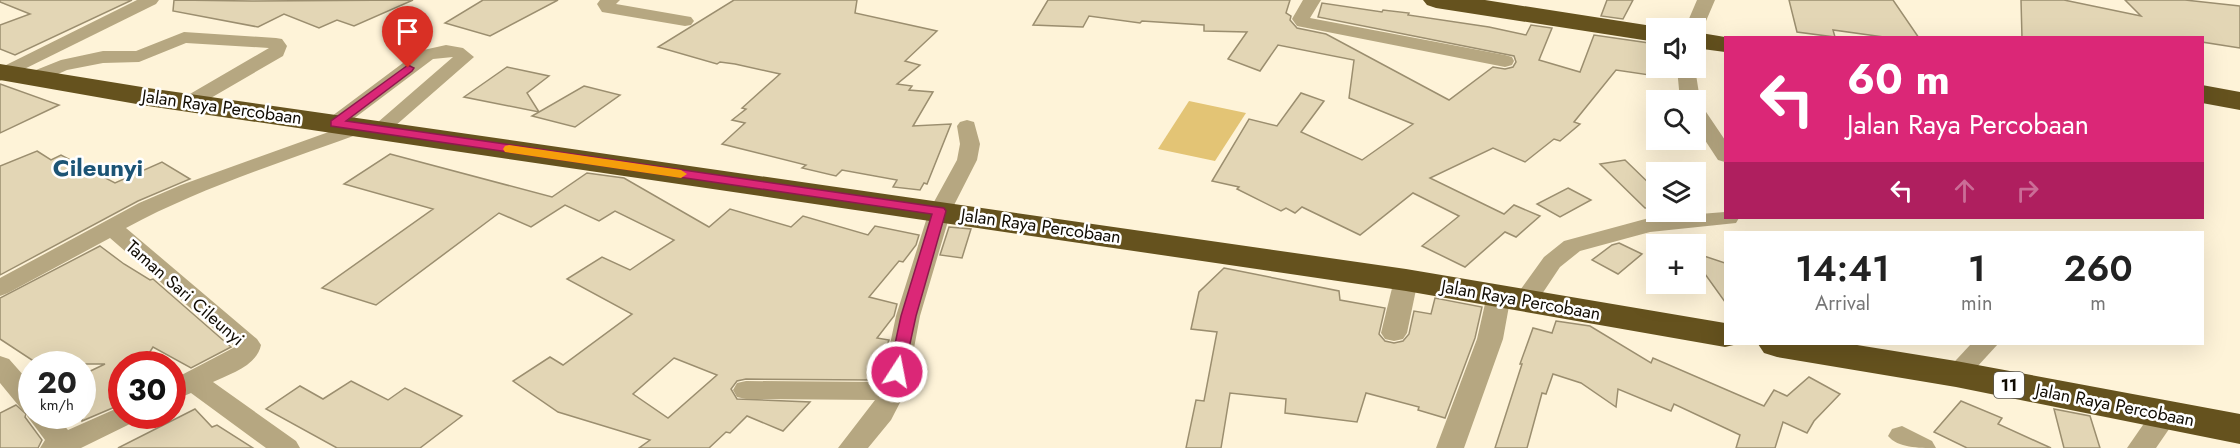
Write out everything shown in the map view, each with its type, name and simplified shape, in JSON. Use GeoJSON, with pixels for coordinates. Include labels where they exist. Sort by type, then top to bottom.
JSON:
{"type":"FeatureCollection","features":[{"type":"Feature","properties":{"kind":"highway"},"geometry":{"type":"LineString","coordinates":[[1436,0],[1646,32]]}},
{"type":"Feature","properties":{"kind":"highway"},"geometry":{"type":"LineString","coordinates":[[1706,41],[1724,44]]}},
{"type":"Feature","properties":{"kind":"highway","name":"Jalan Raya Percobaan"},"geometry":{"type":"LineString","coordinates":[[9,74],[1406,280],[1724,334]]}},
{"type":"Feature","properties":{"kind":"highway"},"geometry":{"type":"LineString","coordinates":[[2204,94],[2240,101]]}},
{"type":"Feature","properties":{"kind":"highway","name":"Jalan Raya Percobaan"},"geometry":{"type":"LineString","coordinates":[[1783,345],[1956,374],[2240,429]]}},
{"type":"Feature","properties":{"kind":"street"},"geometry":{"type":"LineString","coordinates":[[9,74],[150,0]]}},
{"type":"Feature","properties":{"kind":"street"},"geometry":{"type":"LineString","coordinates":[[611,0],[606,4],[608,8],[685,21]]}},
{"type":"Feature","properties":{"kind":"street"},"geometry":{"type":"LineString","coordinates":[[1312,0],[1301,19],[1303,22],[1505,61]]}},
{"type":"Feature","properties":{"kind":"street"},"geometry":{"type":"LineString","coordinates":[[1698,18],[1706,0]]}},
{"type":"Feature","properties":{"kind":"street"},"geometry":{"type":"LineString","coordinates":[[9,74],[103,57],[139,56],[184,37],[231,41],[262,40],[276,43],[278,46],[277,51],[190,102]]}},
{"type":"Feature","properties":{"kind":"street","name":"Taman Sari Cileunyi"},"geometry":{"type":"LineString","coordinates":[[0,288],[111,227],[189,190],[358,126],[465,57],[461,53],[447,51],[436,51],[426,55],[358,126]]}},
{"type":"Feature","properties":{"kind":"street"},"geometry":{"type":"LineString","coordinates":[[852,448],[881,413],[893,391],[908,316],[940,211],[967,160],[970,144],[967,126]]}},
{"type":"Feature","properties":{"kind":"street"},"geometry":{"type":"LineString","coordinates":[[1706,127],[1724,154]]}},
{"type":"Feature","properties":{"kind":"street"},"geometry":{"type":"LineString","coordinates":[[1450,448],[1490,339],[1512,298],[1552,262],[1572,246],[1649,225],[1724,218]]}},
{"type":"Feature","properties":{"kind":"street","name":"Taman Sari Cileunyi"},"geometry":{"type":"LineString","coordinates":[[111,227],[248,345],[247,350],[240,357],[186,385]]}},
{"type":"Feature","properties":{"kind":"street"},"geometry":{"type":"LineString","coordinates":[[1394,333],[1406,280]]}},
{"type":"Feature","properties":{"kind":"street"},"geometry":{"type":"LineString","coordinates":[[1956,374],[1984,345]]}},
{"type":"Feature","properties":{"kind":"street"},"geometry":{"type":"LineString","coordinates":[[5,379],[18,391]]}},
{"type":"Feature","properties":{"kind":"street"},"geometry":{"type":"LineString","coordinates":[[186,389],[286,448]]}},
{"type":"Feature","properties":{"kind":"street"},"geometry":{"type":"LineString","coordinates":[[746,390],[893,391]]}},
{"type":"Feature","properties":{"kind":"street"},"geometry":{"type":"LineString","coordinates":[[2141,448],[2164,416]]}},
{"type":"Feature","properties":{"kind":"street"},"geometry":{"type":"LineString","coordinates":[[50,429],[61,446],[108,423]]}},
{"type":"Feature","properties":{"kind":"shaded area"},"geometry":{"type":"Polygon","coordinates":[[[1189,101],[1246,113],[1215,161],[1158,149],[1189,101]]]}},
{"type":"Feature","properties":{"kind":"building"},"geometry":{"type":"Polygon","coordinates":[[[0,0],[132,0],[15,55],[0,49],[0,25],[30,14],[0,2],[0,0]]]}},
{"type":"Feature","properties":{"kind":"building"},"geometry":{"type":"Polygon","coordinates":[[[174,0],[413,0],[354,26],[337,20],[319,28],[284,14],[258,27],[173,11],[174,0]]]}},
{"type":"Feature","properties":{"kind":"building"},"geometry":{"type":"Polygon","coordinates":[[[483,0],[558,0],[490,36],[445,23],[483,0]]]}},
{"type":"Feature","properties":{"kind":"building"},"geometry":{"type":"Polygon","coordinates":[[[734,0],[857,0],[855,13],[937,31],[905,61],[920,65],[897,84],[912,86],[909,90],[933,92],[913,126],[951,124],[927,184],[924,183],[920,190],[893,187],[897,180],[842,170],[836,176],[802,168],[806,165],[722,144],[745,123],[732,120],[780,74],[735,64],[720,62],[717,64],[658,47],[734,0]]]}},
{"type":"Feature","properties":{"kind":"building"},"geometry":{"type":"Polygon","coordinates":[[[1048,0],[1290,0],[1286,13],[1291,16],[1290,20],[1297,28],[1326,34],[1449,100],[1493,67],[1505,69],[1513,67],[1516,62],[1514,56],[1318,17],[1322,3],[1382,12],[1383,10],[1409,13],[1408,15],[1526,35],[1531,25],[1552,28],[1539,60],[1580,72],[1594,35],[1646,43],[1646,74],[1616,70],[1574,122],[1580,124],[1560,141],[1554,139],[1525,162],[1493,148],[1430,178],[1504,214],[1514,205],[1540,216],[1516,237],[1505,232],[1465,267],[1422,246],[1459,216],[1413,193],[1360,235],[1302,207],[1295,213],[1286,208],[1281,211],[1237,189],[1239,187],[1212,181],[1249,119],[1277,126],[1301,93],[1324,101],[1301,132],[1362,160],[1413,124],[1349,98],[1354,60],[1278,45],[1260,71],[1228,59],[1247,32],[1204,31],[1204,25],[1142,21],[1140,23],[1089,16],[1083,27],[1033,25],[1048,0]]]}},
{"type":"Feature","properties":{"kind":"building"},"geometry":{"type":"Polygon","coordinates":[[[1607,0],[1633,0],[1623,19],[1601,16],[1607,0]]]}},
{"type":"Feature","properties":{"kind":"building"},"geometry":{"type":"Polygon","coordinates":[[[1789,0],[1893,0],[1918,36],[1876,36],[1833,30],[1835,36],[1797,32],[1789,0]]]}},
{"type":"Feature","properties":{"kind":"building"},"geometry":{"type":"Polygon","coordinates":[[[2021,0],[2064,0],[2141,16],[2125,0],[2185,0],[2240,6],[2240,48],[2204,42],[2204,36],[2022,36],[2021,0]]]}},
{"type":"Feature","properties":{"kind":"building"},"geometry":{"type":"Polygon","coordinates":[[[507,67],[549,76],[527,93],[539,112],[464,97],[507,67]]]}},
{"type":"Feature","properties":{"kind":"building"},"geometry":{"type":"Polygon","coordinates":[[[0,84],[59,105],[0,133],[0,84]]]}},
{"type":"Feature","properties":{"kind":"building"},"geometry":{"type":"Polygon","coordinates":[[[584,86],[620,95],[575,127],[532,116],[584,86]]]}},
{"type":"Feature","properties":{"kind":"building"},"geometry":{"type":"Polygon","coordinates":[[[37,151],[51,160],[61,155],[115,183],[162,162],[190,179],[138,201],[0,275],[0,166],[37,151]]]}},
{"type":"Feature","properties":{"kind":"building"},"geometry":{"type":"Polygon","coordinates":[[[390,154],[552,197],[587,173],[624,178],[709,227],[730,209],[791,227],[803,216],[868,235],[875,226],[919,235],[916,245],[903,262],[899,261],[869,297],[897,304],[894,316],[877,338],[889,340],[873,380],[746,379],[737,381],[731,389],[737,399],[810,402],[783,431],[747,416],[730,433],[726,432],[709,448],[639,448],[650,440],[558,412],[513,381],[550,357],[563,365],[632,314],[567,279],[602,257],[630,270],[674,240],[615,211],[599,221],[565,205],[531,227],[499,213],[376,305],[322,288],[433,209],[344,184],[390,154]],[[674,358],[633,394],[668,418],[717,375],[674,358]]]}},
{"type":"Feature","properties":{"kind":"building"},"geometry":{"type":"Polygon","coordinates":[[[1625,160],[1646,180],[1646,208],[1645,208],[1600,164],[1625,160]]]}},
{"type":"Feature","properties":{"kind":"building"},"geometry":{"type":"Polygon","coordinates":[[[1568,188],[1591,200],[1560,217],[1537,204],[1568,188]]]}},
{"type":"Feature","properties":{"kind":"building"},"geometry":{"type":"Polygon","coordinates":[[[949,227],[971,229],[962,258],[940,255],[949,227]]]}},
{"type":"Feature","properties":{"kind":"building"},"geometry":{"type":"Polygon","coordinates":[[[1619,243],[1642,254],[1618,274],[1592,260],[1612,245],[1619,243]]]}},
{"type":"Feature","properties":{"kind":"building"},"geometry":{"type":"Polygon","coordinates":[[[100,246],[124,264],[150,280],[153,279],[231,347],[191,368],[186,365],[186,351],[160,351],[153,347],[150,351],[108,351],[108,410],[96,415],[96,368],[105,364],[96,364],[96,351],[18,351],[0,339],[0,298],[100,246]]]}},
{"type":"Feature","properties":{"kind":"building"},"geometry":{"type":"Polygon","coordinates":[[[1706,257],[1724,263],[1724,301],[1706,275],[1706,257]]]}},
{"type":"Feature","properties":{"kind":"building"},"geometry":{"type":"Polygon","coordinates":[[[1224,268],[1339,291],[1340,300],[1385,308],[1379,334],[1385,341],[1394,343],[1403,341],[1409,334],[1414,311],[1431,314],[1435,298],[1482,307],[1475,338],[1445,418],[1418,410],[1419,407],[1366,393],[1357,422],[1285,413],[1286,399],[1230,393],[1221,448],[1186,448],[1196,400],[1204,401],[1217,332],[1191,329],[1199,292],[1224,268]]]}},
{"type":"Feature","properties":{"kind":"building"},"geometry":{"type":"Polygon","coordinates":[[[1556,321],[1590,326],[1651,363],[1653,358],[1764,406],[1774,390],[1787,396],[1809,377],[1840,394],[1814,421],[1807,433],[1783,422],[1775,448],[1736,448],[1740,435],[1674,404],[1671,411],[1618,389],[1616,407],[1581,383],[1553,374],[1546,394],[1542,393],[1527,448],[1495,448],[1533,328],[1552,333],[1556,321]]]}},
{"type":"Feature","properties":{"kind":"building"},"geometry":{"type":"Polygon","coordinates":[[[351,381],[388,400],[405,388],[462,416],[420,448],[337,448],[266,409],[300,386],[323,399],[351,381]]]}},
{"type":"Feature","properties":{"kind":"building"},"geometry":{"type":"Polygon","coordinates":[[[1961,401],[2002,418],[1998,424],[2051,448],[1967,448],[1934,432],[1961,401]]]}},
{"type":"Feature","properties":{"kind":"building"},"geometry":{"type":"Polygon","coordinates":[[[16,405],[18,407],[18,429],[34,429],[42,440],[38,448],[0,448],[0,413],[16,405]]]}},
{"type":"Feature","properties":{"kind":"building"},"geometry":{"type":"Polygon","coordinates":[[[195,409],[212,427],[217,425],[253,448],[118,448],[156,429],[186,429],[186,414],[195,409]]]}},
{"type":"Feature","properties":{"kind":"building"},"geometry":{"type":"Polygon","coordinates":[[[2054,409],[2090,416],[2100,448],[2064,448],[2054,409]]]}},
{"type":"Feature","properties":{"kind":"slow traffic"},"geometry":{"type":"LineString","coordinates":[[509,149],[681,174]]}},
{"type":"Feature","properties":{"kind":"district","name":"Cileunyi"},"geometry":{"type":"Point","coordinates":[98,168]}},
{"type":"Feature","properties":{"kind":"route"},"geometry":{"type":"LineString","coordinates":[[408,68],[335,123],[940,211],[908,316],[897,372]]}}]}
